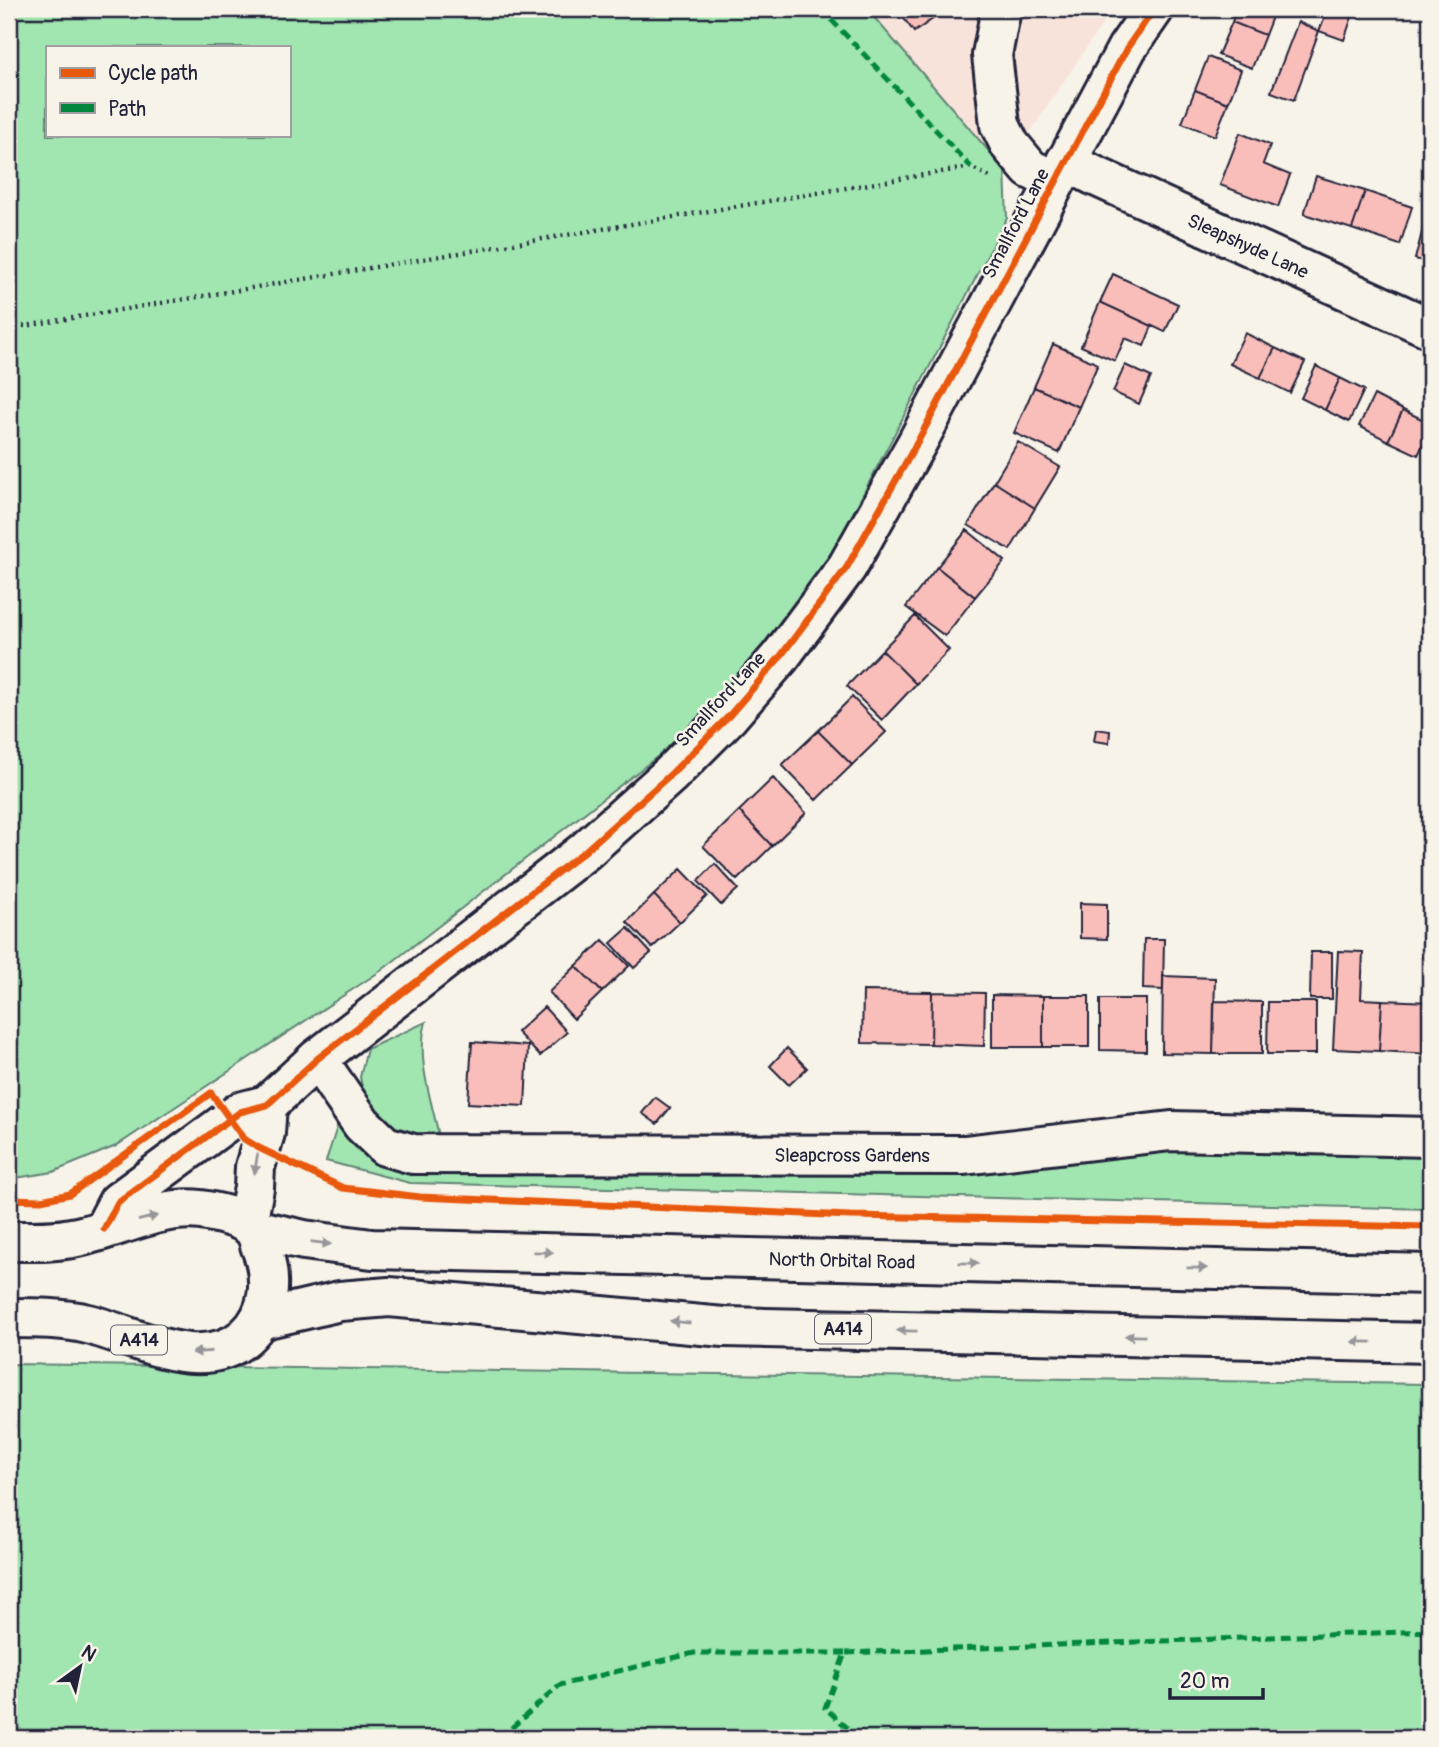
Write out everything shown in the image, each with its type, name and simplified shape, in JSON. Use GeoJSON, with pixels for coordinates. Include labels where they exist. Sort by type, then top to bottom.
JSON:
{"type":"FeatureCollection","features":[{"type":"Feature","properties":{"kind":"main road","name":"Sleapshyde Lane"},"geometry":{"type":"LineString","coordinates":[[1002,9],[992,55],[1000,125],[1010,145],[1030,169],[1093,175],[1430,328]]}},
{"type":"Feature","properties":{"kind":"main road","name":"Smallford Lane"},"geometry":{"type":"LineString","coordinates":[[104,1229],[118,1202],[240,1112],[267,1105],[317,1059],[585,850],[671,775],[728,717],[780,657],[847,567],[918,441],[1127,48],[1154,9]]}},
{"type":"Feature","properties":{"kind":"main road","name":"Sleapcross Gardens"},"geometry":{"type":"LineString","coordinates":[[317,1059],[362,1124],[385,1146],[413,1154],[964,1155],[1171,1131],[1430,1137]]}},
{"type":"Feature","properties":{"kind":"main road"},"geometry":{"type":"LineString","coordinates":[[259,1320],[268,1300],[269,1280],[266,1258],[250,1226],[255,1167],[265,1133],[267,1105]]}},
{"type":"Feature","properties":{"kind":"main road","name":"North Orbital Road"},"geometry":{"type":"LineString","coordinates":[[9,1241],[46,1241],[79,1237],[177,1210],[198,1210],[220,1213],[250,1226],[304,1240],[372,1249],[1430,1274]]}},
{"type":"Feature","properties":{"kind":"main road","name":"A414"},"geometry":{"type":"LineString","coordinates":[[9,1318],[85,1324],[170,1350],[198,1353],[221,1350],[244,1338],[259,1320],[340,1301],[389,1297],[724,1326],[1430,1343]]}},
{"type":"Feature","properties":{"kind":"path"},"geometry":{"type":"LineString","coordinates":[[9,325],[25,326],[971,167],[997,181]]}},
{"type":"Feature","properties":{"kind":"shaded area"},"geometry":{"type":"Polygon","coordinates":[[[867,9],[1112,9],[1005,170],[867,9]]]}},
{"type":"Feature","properties":{"kind":"green space"},"geometry":{"type":"Polygon","coordinates":[[[9,9],[867,9],[1005,170],[1007,218],[822,573],[741,678],[680,739],[382,970],[116,1146],[53,1172],[9,1179],[9,9]]]}},
{"type":"Feature","properties":{"kind":"green space"},"geometry":{"type":"Polygon","coordinates":[[[426,1022],[423,1036],[424,1064],[439,1136],[416,1136],[391,1129],[365,1102],[360,1077],[367,1049],[426,1022]]]}},
{"type":"Feature","properties":{"kind":"green space"},"geometry":{"type":"Polygon","coordinates":[[[338,1124],[384,1154],[1173,1145],[1430,1151],[1430,1209],[410,1183],[326,1161],[338,1124]]]}},
{"type":"Feature","properties":{"kind":"green space"},"geometry":{"type":"Polygon","coordinates":[[[9,1364],[1430,1384],[1430,1738],[9,1738],[9,1364]]]}},
{"type":"Feature","properties":{"kind":"building"},"geometry":{"type":"Polygon","coordinates":[[[897,9],[947,9],[914,32],[897,9]]]}},
{"type":"Feature","properties":{"kind":"building"},"geometry":{"type":"Polygon","coordinates":[[[1237,9],[1275,9],[1265,35],[1232,22],[1237,9]]]}},
{"type":"Feature","properties":{"kind":"building"},"geometry":{"type":"Polygon","coordinates":[[[1328,9],[1352,17],[1344,40],[1319,31],[1328,9]]]}},
{"type":"Feature","properties":{"kind":"building"},"geometry":{"type":"Polygon","coordinates":[[[1232,22],[1265,35],[1252,68],[1218,55],[1232,22]]]}},
{"type":"Feature","properties":{"kind":"building"},"geometry":{"type":"Polygon","coordinates":[[[1298,22],[1319,31],[1294,100],[1271,92],[1298,22]]]}},
{"type":"Feature","properties":{"kind":"building"},"geometry":{"type":"Polygon","coordinates":[[[1208,57],[1241,70],[1228,103],[1195,90],[1208,57]]]}},
{"type":"Feature","properties":{"kind":"building"},"geometry":{"type":"Polygon","coordinates":[[[1195,90],[1228,103],[1215,136],[1182,123],[1195,90]]]}},
{"type":"Feature","properties":{"kind":"building"},"geometry":{"type":"Polygon","coordinates":[[[1240,133],[1270,145],[1263,164],[1290,175],[1278,207],[1220,185],[1240,133]]]}},
{"type":"Feature","properties":{"kind":"building"},"geometry":{"type":"Polygon","coordinates":[[[1316,176],[1365,191],[1352,229],[1304,214],[1316,176]]]}},
{"type":"Feature","properties":{"kind":"building"},"geometry":{"type":"Polygon","coordinates":[[[1365,191],[1412,207],[1400,245],[1352,229],[1365,191]]]}},
{"type":"Feature","properties":{"kind":"building"},"geometry":{"type":"Polygon","coordinates":[[[1425,221],[1430,222],[1430,263],[1415,259],[1425,221]]]}},
{"type":"Feature","properties":{"kind":"building"},"geometry":{"type":"Polygon","coordinates":[[[1113,274],[1178,304],[1165,332],[1100,302],[1113,274]]]}},
{"type":"Feature","properties":{"kind":"building"},"geometry":{"type":"Polygon","coordinates":[[[1100,302],[1152,326],[1144,346],[1125,338],[1115,361],[1081,346],[1100,302]]]}},
{"type":"Feature","properties":{"kind":"building"},"geometry":{"type":"Polygon","coordinates":[[[1245,333],[1275,348],[1260,378],[1230,364],[1245,333]]]}},
{"type":"Feature","properties":{"kind":"building"},"geometry":{"type":"Polygon","coordinates":[[[1053,344],[1098,364],[1079,407],[1034,387],[1053,344]]]}},
{"type":"Feature","properties":{"kind":"building"},"geometry":{"type":"Polygon","coordinates":[[[1275,348],[1305,362],[1290,393],[1260,378],[1275,348]]]}},
{"type":"Feature","properties":{"kind":"building"},"geometry":{"type":"Polygon","coordinates":[[[1125,365],[1151,377],[1139,404],[1113,392],[1125,365]]]}},
{"type":"Feature","properties":{"kind":"building"},"geometry":{"type":"Polygon","coordinates":[[[1316,366],[1340,378],[1325,410],[1301,398],[1316,366]]]}},
{"type":"Feature","properties":{"kind":"building"},"geometry":{"type":"Polygon","coordinates":[[[1340,378],[1364,390],[1349,422],[1325,410],[1340,378]]]}},
{"type":"Feature","properties":{"kind":"building"},"geometry":{"type":"Polygon","coordinates":[[[1034,387],[1079,407],[1059,453],[1014,433],[1034,387]]]}},
{"type":"Feature","properties":{"kind":"building"},"geometry":{"type":"Polygon","coordinates":[[[1374,395],[1403,410],[1388,441],[1359,426],[1374,395]]]}},
{"type":"Feature","properties":{"kind":"building"},"geometry":{"type":"Polygon","coordinates":[[[1403,410],[1430,423],[1430,431],[1418,455],[1388,441],[1403,410]]]}},
{"type":"Feature","properties":{"kind":"building"},"geometry":{"type":"Polygon","coordinates":[[[1018,442],[1060,467],[1035,508],[994,482],[1018,442]]]}},
{"type":"Feature","properties":{"kind":"building"},"geometry":{"type":"Polygon","coordinates":[[[994,482],[1035,508],[1010,550],[968,525],[994,482]]]}},
{"type":"Feature","properties":{"kind":"building"},"geometry":{"type":"Polygon","coordinates":[[[967,530],[1005,561],[975,597],[937,567],[967,530]]]}},
{"type":"Feature","properties":{"kind":"building"},"geometry":{"type":"Polygon","coordinates":[[[937,567],[975,597],[945,636],[906,607],[937,567]]]}},
{"type":"Feature","properties":{"kind":"building"},"geometry":{"type":"Polygon","coordinates":[[[915,616],[949,650],[916,684],[882,650],[915,616]]]}},
{"type":"Feature","properties":{"kind":"building"},"geometry":{"type":"Polygon","coordinates":[[[882,650],[916,684],[882,720],[847,686],[882,650]]]}},
{"type":"Feature","properties":{"kind":"building"},"geometry":{"type":"Polygon","coordinates":[[[852,697],[886,732],[852,765],[818,731],[852,697]]]}},
{"type":"Feature","properties":{"kind":"building"},"geometry":{"type":"Polygon","coordinates":[[[1096,729],[1110,731],[1109,743],[1094,741],[1096,729]]]}},
{"type":"Feature","properties":{"kind":"building"},"geometry":{"type":"Polygon","coordinates":[[[818,731],[852,765],[816,800],[782,765],[818,731]]]}},
{"type":"Feature","properties":{"kind":"building"},"geometry":{"type":"Polygon","coordinates":[[[773,778],[806,813],[772,846],[739,811],[773,778]]]}},
{"type":"Feature","properties":{"kind":"building"},"geometry":{"type":"Polygon","coordinates":[[[739,811],[772,846],[737,880],[703,846],[739,811]]]}},
{"type":"Feature","properties":{"kind":"building"},"geometry":{"type":"Polygon","coordinates":[[[715,864],[738,889],[721,905],[698,881],[715,864]]]}},
{"type":"Feature","properties":{"kind":"building"},"geometry":{"type":"Polygon","coordinates":[[[681,869],[707,896],[680,922],[654,895],[681,869]]]}},
{"type":"Feature","properties":{"kind":"building"},"geometry":{"type":"Polygon","coordinates":[[[654,895],[680,922],[652,948],[627,922],[654,895]]]}},
{"type":"Feature","properties":{"kind":"building"},"geometry":{"type":"Polygon","coordinates":[[[1080,903],[1107,904],[1107,939],[1080,938],[1080,903]]]}},
{"type":"Feature","properties":{"kind":"building"},"geometry":{"type":"Polygon","coordinates":[[[628,928],[651,953],[634,968],[611,943],[628,928]]]}},
{"type":"Feature","properties":{"kind":"building"},"geometry":{"type":"Polygon","coordinates":[[[1144,939],[1164,939],[1163,990],[1143,989],[1144,939]]]}},
{"type":"Feature","properties":{"kind":"building"},"geometry":{"type":"Polygon","coordinates":[[[603,940],[629,966],[602,992],[576,966],[603,940]]]}},
{"type":"Feature","properties":{"kind":"building"},"geometry":{"type":"Polygon","coordinates":[[[1338,951],[1363,952],[1361,999],[1382,1000],[1379,1051],[1333,1049],[1338,951]]]}},
{"type":"Feature","properties":{"kind":"building"},"geometry":{"type":"Polygon","coordinates":[[[1311,952],[1332,952],[1332,999],[1310,999],[1311,952]]]}},
{"type":"Feature","properties":{"kind":"building"},"geometry":{"type":"Polygon","coordinates":[[[576,966],[602,992],[574,1019],[549,992],[576,966]]]}},
{"type":"Feature","properties":{"kind":"building"},"geometry":{"type":"Polygon","coordinates":[[[1163,976],[1215,978],[1213,1054],[1162,1053],[1163,976]]]}},
{"type":"Feature","properties":{"kind":"building"},"geometry":{"type":"Polygon","coordinates":[[[863,991],[932,992],[931,1044],[862,1043],[863,991]]]}},
{"type":"Feature","properties":{"kind":"building"},"geometry":{"type":"Polygon","coordinates":[[[932,992],[985,993],[984,1046],[931,1044],[932,992]]]}},
{"type":"Feature","properties":{"kind":"building"},"geometry":{"type":"Polygon","coordinates":[[[992,995],[1043,996],[1043,1047],[992,1047],[992,995]]]}},
{"type":"Feature","properties":{"kind":"building"},"geometry":{"type":"Polygon","coordinates":[[[1043,996],[1089,996],[1089,1047],[1043,1047],[1043,996]]]}},
{"type":"Feature","properties":{"kind":"building"},"geometry":{"type":"Polygon","coordinates":[[[1100,999],[1146,999],[1146,1051],[1100,1050],[1100,999]]]}},
{"type":"Feature","properties":{"kind":"building"},"geometry":{"type":"Polygon","coordinates":[[[1382,1000],[1430,1002],[1430,1054],[1379,1051],[1382,1000]]]}},
{"type":"Feature","properties":{"kind":"building"},"geometry":{"type":"Polygon","coordinates":[[[1214,1001],[1262,1002],[1262,1054],[1213,1054],[1214,1001]]]}},
{"type":"Feature","properties":{"kind":"building"},"geometry":{"type":"Polygon","coordinates":[[[1268,1002],[1316,1002],[1316,1054],[1267,1054],[1268,1002]]]}},
{"type":"Feature","properties":{"kind":"building"},"geometry":{"type":"Polygon","coordinates":[[[544,1007],[567,1032],[540,1056],[517,1032],[544,1007]]]}},
{"type":"Feature","properties":{"kind":"building"},"geometry":{"type":"Polygon","coordinates":[[[472,1042],[528,1046],[525,1106],[468,1103],[472,1042]]]}},
{"type":"Feature","properties":{"kind":"building"},"geometry":{"type":"Polygon","coordinates":[[[787,1048],[807,1068],[789,1085],[770,1066],[787,1048]]]}},
{"type":"Feature","properties":{"kind":"building"},"geometry":{"type":"Polygon","coordinates":[[[655,1097],[670,1108],[657,1124],[642,1113],[655,1097]]]}},
{"type":"Feature","properties":{"kind":"marked path"},"geometry":{"type":"LineString","coordinates":[[821,9],[971,167]]}},
{"type":"Feature","properties":{"kind":"marked path"},"geometry":{"type":"LineString","coordinates":[[859,1738],[825,1708],[845,1653],[1430,1631]]}},
{"type":"Feature","properties":{"kind":"marked path"},"geometry":{"type":"LineString","coordinates":[[500,1738],[560,1685],[694,1653],[845,1653]]}},
{"type":"Feature","properties":{"kind":"cycle path"},"geometry":{"type":"LineString","coordinates":[[104,1229],[118,1202],[240,1112],[267,1105],[317,1059],[585,851],[671,774],[728,717],[780,657],[847,567],[918,441],[1127,48],[1154,9]]}},
{"type":"Feature","properties":{"kind":"cycle path"},"geometry":{"type":"LineString","coordinates":[[9,1199],[41,1200],[70,1194],[211,1093],[244,1139],[259,1148],[343,1188],[420,1197],[850,1216],[1430,1227]]}}]}
